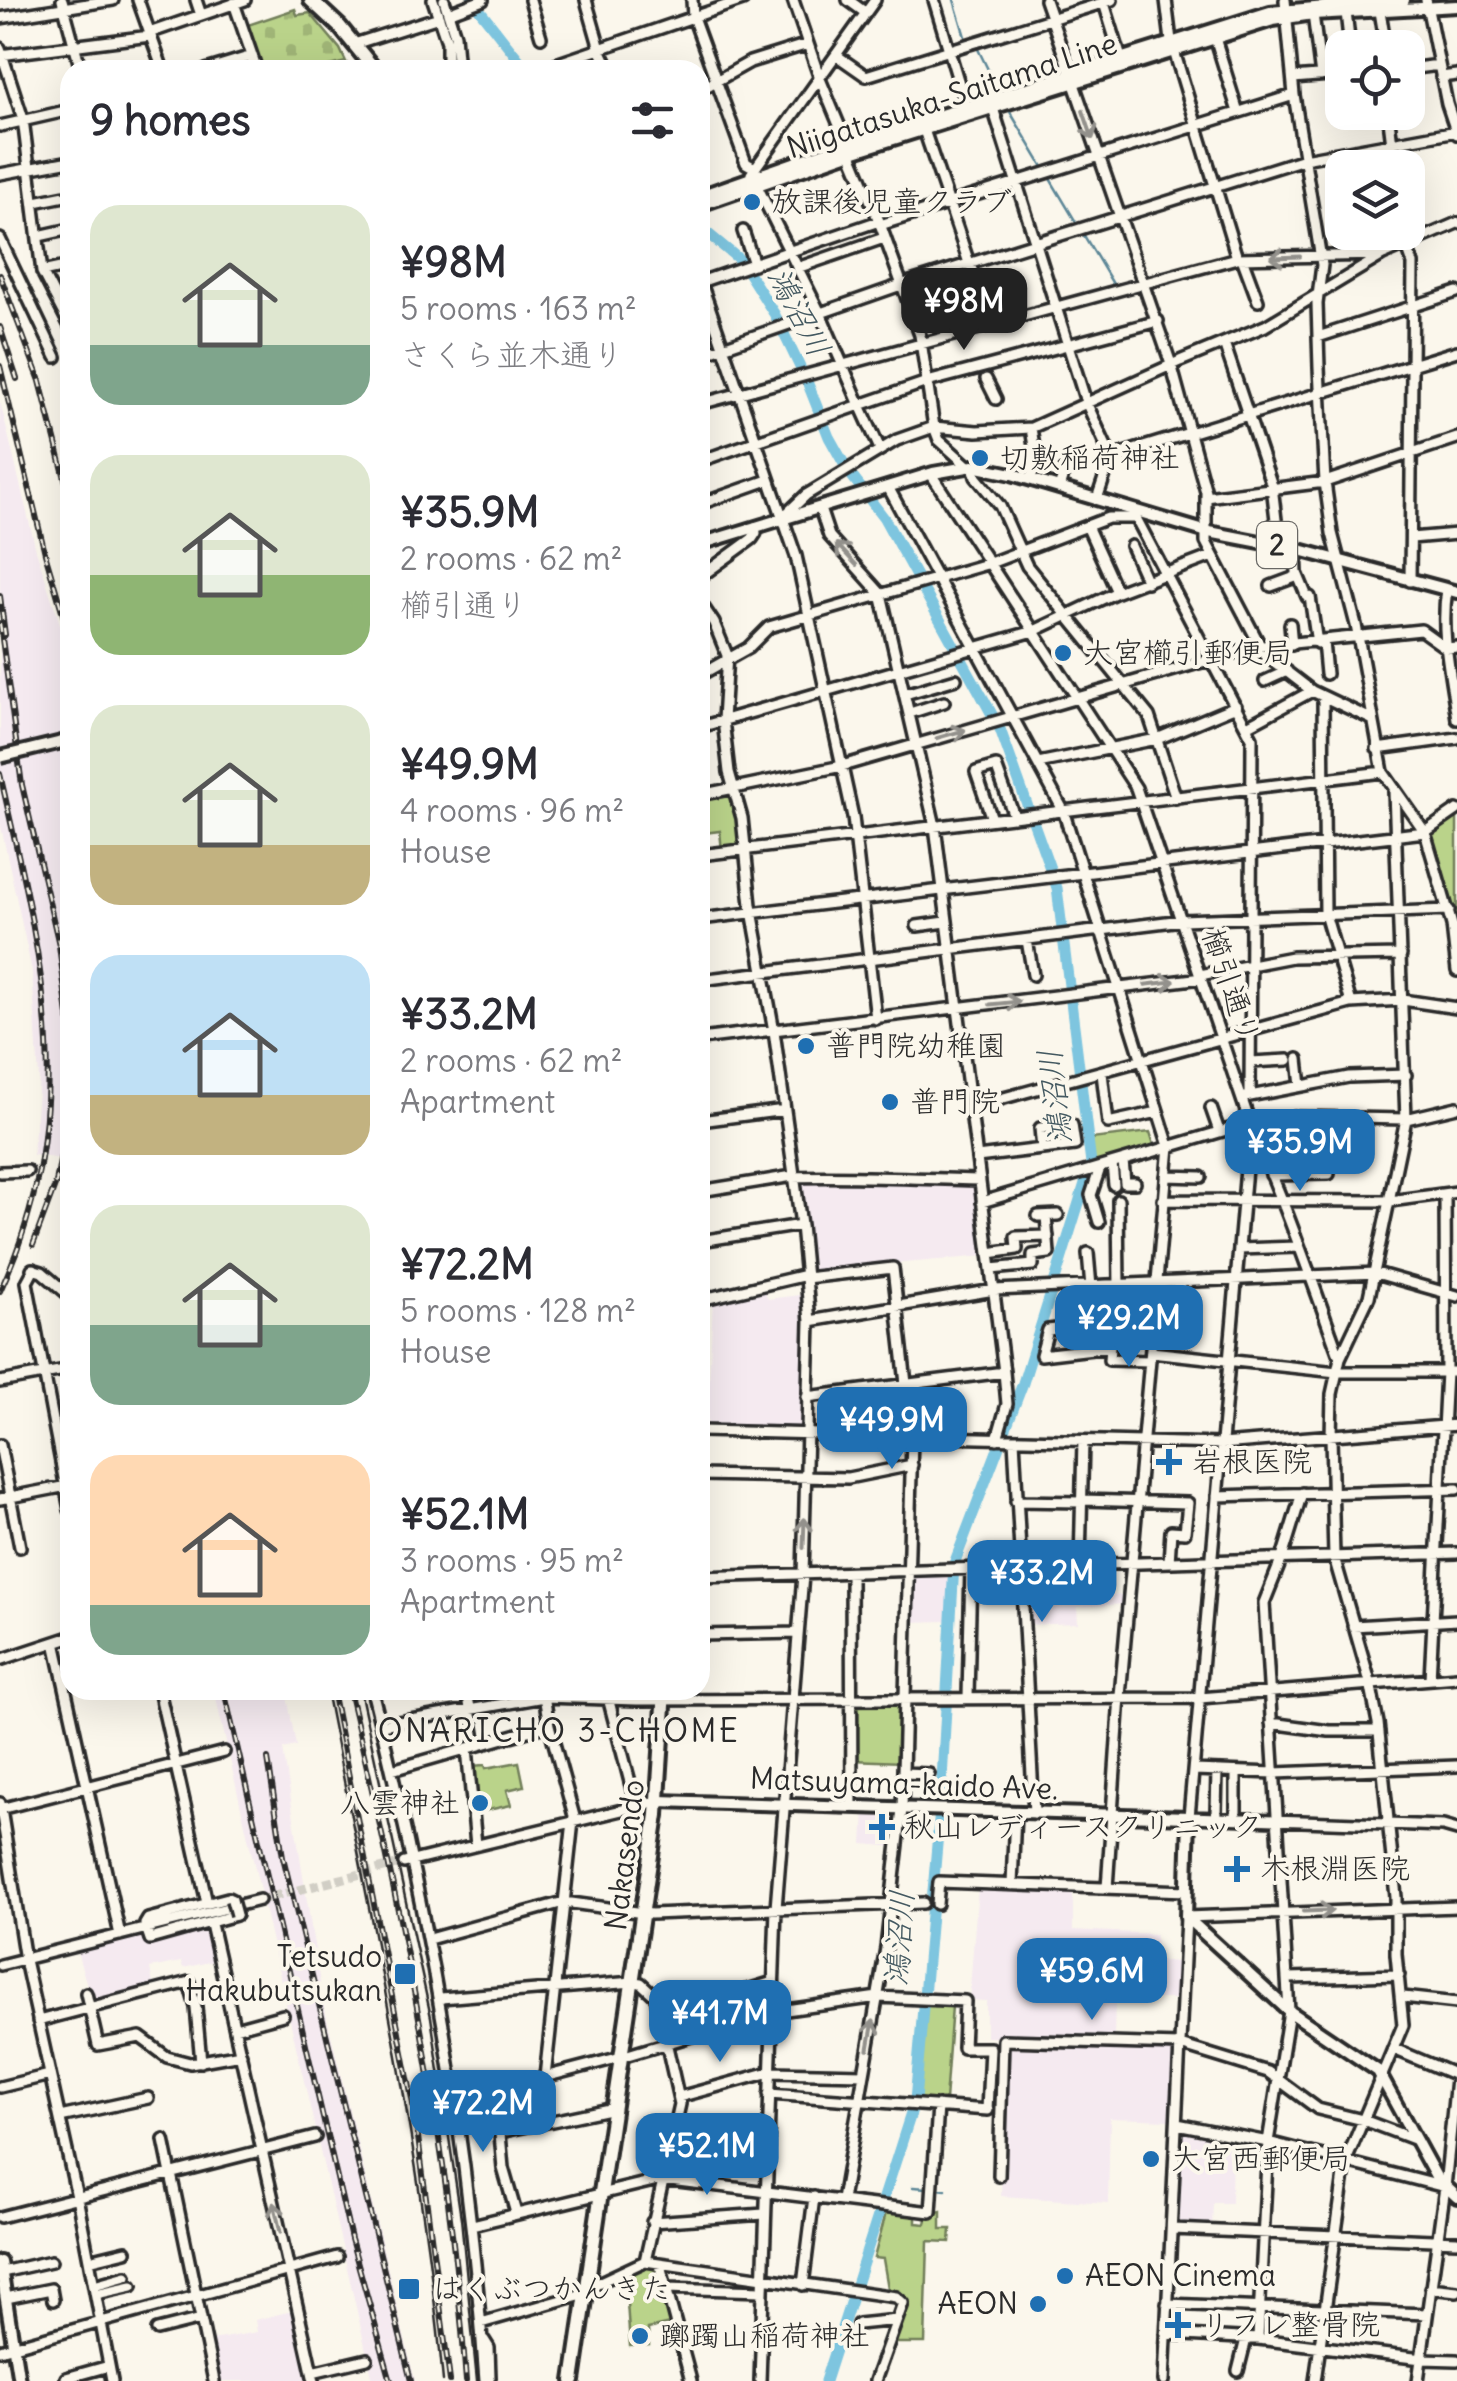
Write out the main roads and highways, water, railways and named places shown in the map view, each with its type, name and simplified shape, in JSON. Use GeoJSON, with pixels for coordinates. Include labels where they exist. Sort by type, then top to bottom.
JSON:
{"type":"FeatureCollection","features":[{"type":"Feature","properties":{"kind":"highway"},"geometry":{"type":"LineString","coordinates":[[311,0],[367,60]]}},
{"type":"Feature","properties":{"kind":"highway","name":"Nakasendo"},"geometry":{"type":"LineString","coordinates":[[573,2381],[659,1801],[665,1700]]}},
{"type":"Feature","properties":{"kind":"main road","name":"Niigatasuka-Saitama Line"},"geometry":{"type":"LineString","coordinates":[[710,192],[994,108],[1286,9],[1404,0]]}},
{"type":"Feature","properties":{"kind":"main road","name":"Niigatasuka-Saitama Line"},"geometry":{"type":"LineString","coordinates":[[850,148],[966,106],[1072,79],[1122,58],[1215,38],[1286,9],[1313,14],[1427,4],[1457,6]]}},
{"type":"Feature","properties":{"kind":"main road","name":"Niigatasuka-Saitama Line"},"geometry":{"type":"LineString","coordinates":[[710,201],[753,177]]}},
{"type":"Feature","properties":{"kind":"main road","name":"2"},"geometry":{"type":"LineString","coordinates":[[710,541],[931,474],[971,466],[1031,479],[1138,515],[1296,548],[1452,590]]}},
{"type":"Feature","properties":{"kind":"main road"},"geometry":{"type":"LineString","coordinates":[[0,756],[60,742]]}},
{"type":"Feature","properties":{"kind":"main road","name":"Matsuyama-kaido Ave."},"geometry":{"type":"LineString","coordinates":[[659,1801],[1190,1817],[1186,1917],[1289,2011],[1382,2075],[1445,2188],[1457,2197]]}},
{"type":"Feature","properties":{"kind":"main road"},"geometry":{"type":"LineString","coordinates":[[1,2267],[18,2381]]}},
{"type":"Feature","properties":{"kind":"waterway"},"geometry":{"type":"LineString","coordinates":[[472,0],[519,60]]}},
{"type":"Feature","properties":{"kind":"waterway"},"geometry":{"type":"LineString","coordinates":[[954,0],[966,40]]}},
{"type":"Feature","properties":{"kind":"waterway"},"geometry":{"type":"LineString","coordinates":[[977,47],[1000,94]]}},
{"type":"Feature","properties":{"kind":"waterway"},"geometry":{"type":"LineString","coordinates":[[1009,110],[1113,284]]}},
{"type":"Feature","properties":{"kind":"waterway","name":"鴻沼川"},"geometry":{"type":"LineString","coordinates":[[710,235],[741,261],[775,315],[829,437],[848,471],[884,518],[1000,729],[1057,888],[1091,1164],[1023,1383],[954,1564],[941,1798],[915,2101],[825,2381]]}},
{"type":"Feature","properties":{"kind":"waterway"},"geometry":{"type":"LineString","coordinates":[[913,2187],[927,2188]]}},
{"type":"Feature","properties":{"kind":"waterway"},"geometry":{"type":"LineString","coordinates":[[938,2189],[946,2190]]}},
{"type":"Feature","properties":{"kind":"tunnel"},"geometry":{"type":"LineString","coordinates":[[259,1900],[404,1863]]}},
{"type":"Feature","properties":{"kind":"tram line"},"geometry":{"type":"LineString","coordinates":[[328,1700],[408,2121],[443,2381]]}},
{"type":"Feature","properties":{"kind":"tram line"},"geometry":{"type":"LineString","coordinates":[[362,1700],[431,2017],[461,2218],[477,2381]]}},
{"type":"Feature","properties":{"kind":"railway"},"geometry":{"type":"LineString","coordinates":[[0,275],[40,381],[60,459]]}},
{"type":"Feature","properties":{"kind":"railway"},"geometry":{"type":"LineString","coordinates":[[0,327],[17,379]]}},
{"type":"Feature","properties":{"kind":"railway"},"geometry":{"type":"LineString","coordinates":[[0,366],[60,604]]}},
{"type":"Feature","properties":{"kind":"railway"},"geometry":{"type":"LineString","coordinates":[[0,596],[5,635]]}},
{"type":"Feature","properties":{"kind":"railway"},"geometry":{"type":"LineString","coordinates":[[0,624],[22,785],[60,953]]}},
{"type":"Feature","properties":{"kind":"railway"},"geometry":{"type":"LineString","coordinates":[[0,774],[40,970],[47,1097],[41,1160],[26,1225],[0,1291]]}},
{"type":"Feature","properties":{"kind":"railway"},"geometry":{"type":"LineString","coordinates":[[33,1245],[60,1161]]}},
{"type":"Feature","properties":{"kind":"railway"},"geometry":{"type":"LineString","coordinates":[[226,1700],[351,2239],[391,2381]]}},
{"type":"Feature","properties":{"kind":"railway"},"geometry":{"type":"LineString","coordinates":[[334,1700],[415,2114],[450,2381]]}},
{"type":"Feature","properties":{"kind":"railway"},"geometry":{"type":"LineString","coordinates":[[351,1700],[422,2033],[449,2206],[466,2381]]}},
{"type":"Feature","properties":{"kind":"railway"},"geometry":{"type":"LineString","coordinates":[[268,1759],[283,1857],[411,2381]]}},
{"type":"Feature","properties":{"kind":"place","name":"放課後児童クラブ"},"geometry":{"type":"Point","coordinates":[752,202]}},
{"type":"Feature","properties":{"kind":"place","name":"切敷稲荷神社"},"geometry":{"type":"Point","coordinates":[980,458]}},
{"type":"Feature","properties":{"kind":"place","name":"大宮櫛引郵便局"},"geometry":{"type":"Point","coordinates":[1063,653]}},
{"type":"Feature","properties":{"kind":"place","name":"普門院幼稚園"},"geometry":{"type":"Point","coordinates":[806,1046]}},
{"type":"Feature","properties":{"kind":"place","name":"普門院"},"geometry":{"type":"Point","coordinates":[890,1102]}},
{"type":"Feature","properties":{"kind":"place","name":"岩根医院"},"geometry":{"type":"Point","coordinates":[1169,1462]}},
{"type":"Feature","properties":{"kind":"place","name":"八雲神社"},"geometry":{"type":"Point","coordinates":[480,1803]}},
{"type":"Feature","properties":{"kind":"place","name":"秋山レディースクリニック"},"geometry":{"type":"Point","coordinates":[882,1827]}},
{"type":"Feature","properties":{"kind":"place","name":"木根淵医院"},"geometry":{"type":"Point","coordinates":[1237,1869]}},
{"type":"Feature","properties":{"kind":"place","name":"Tetsudo Hakubutsukan"},"geometry":{"type":"Point","coordinates":[405,1974]}},
{"type":"Feature","properties":{"kind":"place","name":"大宮西郵便局"},"geometry":{"type":"Point","coordinates":[1151,2159]}},
{"type":"Feature","properties":{"kind":"place","name":"AEON Cinema"},"geometry":{"type":"Point","coordinates":[1065,2276]}},
{"type":"Feature","properties":{"kind":"place","name":"はくぶつかんきた"},"geometry":{"type":"Point","coordinates":[409,2289]}},
{"type":"Feature","properties":{"kind":"place","name":"AEON"},"geometry":{"type":"Point","coordinates":[1038,2304]}},
{"type":"Feature","properties":{"kind":"place","name":"リフレ整骨院"},"geometry":{"type":"Point","coordinates":[1178,2325]}},
{"type":"Feature","properties":{"kind":"place","name":"躑躅山稲荷神社"},"geometry":{"type":"Point","coordinates":[640,2336]}},
{"type":"Feature","properties":{"kind":"district","name":"ONARICHO 3-CHOME"},"geometry":{"type":"Point","coordinates":[559,1731]}}]}
